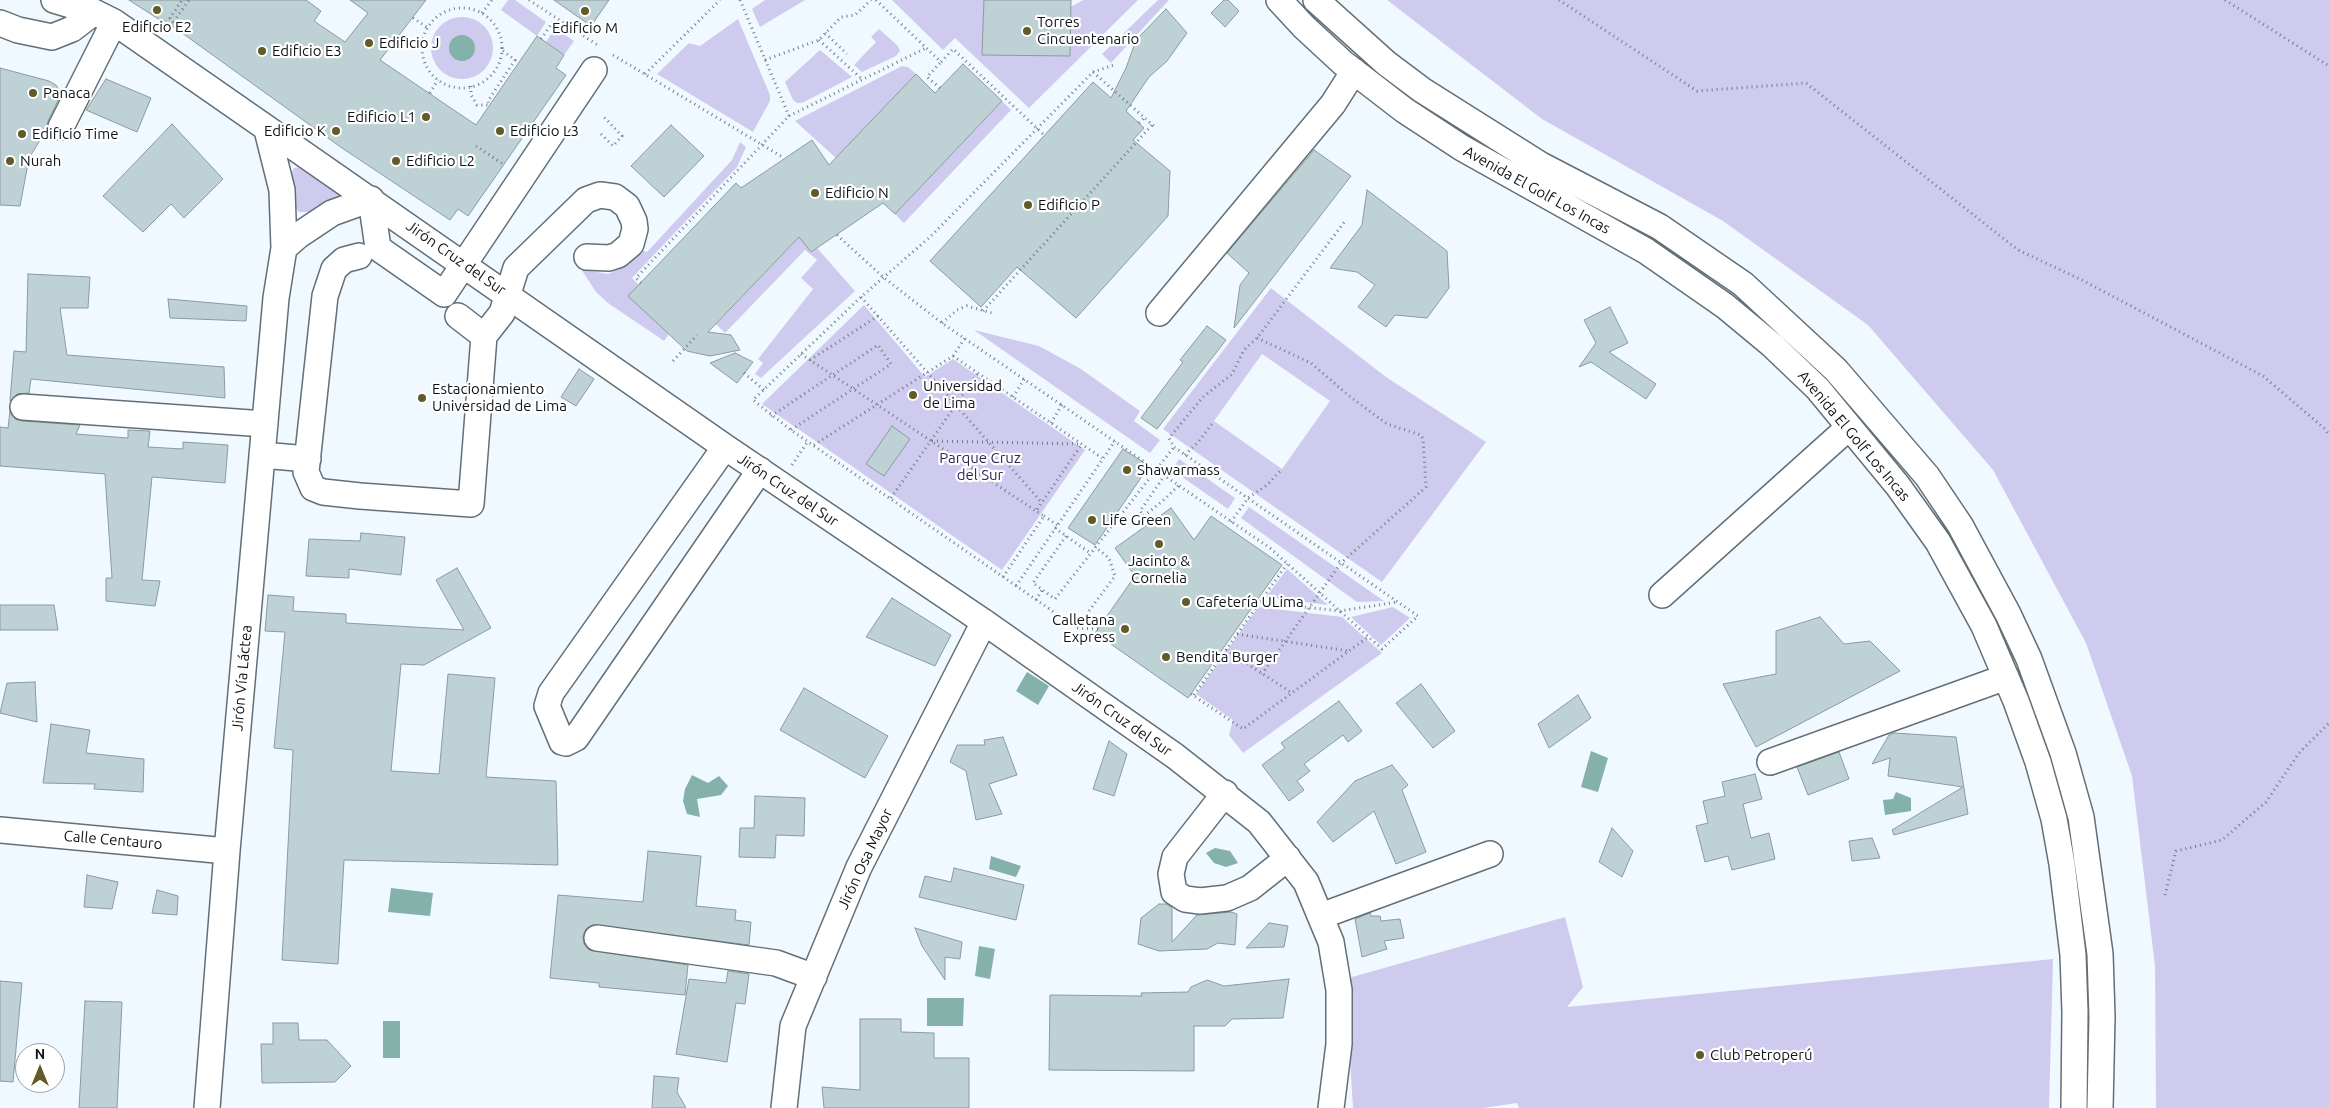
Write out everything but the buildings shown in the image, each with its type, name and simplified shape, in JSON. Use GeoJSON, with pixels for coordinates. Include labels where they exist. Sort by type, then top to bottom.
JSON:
{"type":"FeatureCollection","features":[{"type":"Feature","properties":{"kind":"street","name":"Jirón Cruz del Sur"},"geometry":{"type":"LineString","coordinates":[[54,0],[104,17],[155,50],[267,130],[371,199],[725,447],[984,622],[1225,793],[1259,822],[1306,882],[1331,942],[1339,990],[1339,1044],[1331,1108]]}},
{"type":"Feature","properties":{"kind":"street","name":"Avenida El Golf Los Incas"},"geometry":{"type":"LineString","coordinates":[[1279,0],[1304,27],[1354,71],[1404,110],[1462,148],[1646,251],[1725,306],[1772,345],[1818,389],[1848,428],[1898,486],[1938,542],[1984,626],[2006,677],[2038,762],[2054,819],[2074,955],[2074,1108]]}},
{"type":"Feature","properties":{"kind":"street","name":"Avenida El Golf Los Incas"},"geometry":{"type":"LineString","coordinates":[[1316,0],[1386,63],[1422,90],[1541,165],[1660,227],[1743,284],[1836,370],[1927,476],[1960,525],[2008,614],[2032,668],[2066,762],[2082,826],[2100,954],[2102,1017],[2100,1108]]}},
{"type":"Feature","properties":{"kind":"street"},"geometry":{"type":"LineString","coordinates":[[0,23],[18,30],[52,36],[104,17]]}},
{"type":"Feature","properties":{"kind":"street"},"geometry":{"type":"LineString","coordinates":[[61,127],[104,17]]}},
{"type":"Feature","properties":{"kind":"street"},"geometry":{"type":"LineString","coordinates":[[284,248],[299,234],[332,213],[371,199],[378,248],[444,294],[603,58]]}},
{"type":"Feature","properties":{"kind":"street"},"geometry":{"type":"LineString","coordinates":[[1159,313],[1333,104],[1354,71]]}},
{"type":"Feature","properties":{"kind":"street","name":"Jirón Vía Láctea"},"geometry":{"type":"LineString","coordinates":[[207,1108],[227,851],[276,298],[284,248],[282,190],[267,130]]}},
{"type":"Feature","properties":{"kind":"street"},"geometry":{"type":"LineString","coordinates":[[359,256],[344,260],[334,269],[328,282],[308,459],[308,481],[313,488],[323,492],[472,504],[484,336],[502,313],[516,268],[579,205],[600,195],[615,197],[627,206],[634,221],[635,229],[631,244],[618,255],[609,258],[587,257]]}},
{"type":"Feature","properties":{"kind":"street"},"geometry":{"type":"LineString","coordinates":[[458,316],[484,336]]}},
{"type":"Feature","properties":{"kind":"street"},"geometry":{"type":"LineString","coordinates":[[23,407],[265,424]]}},
{"type":"Feature","properties":{"kind":"street"},"geometry":{"type":"LineString","coordinates":[[1662,595],[1848,428]]}},
{"type":"Feature","properties":{"kind":"street"},"geometry":{"type":"LineString","coordinates":[[725,447],[551,693],[548,706],[562,742],[566,744],[576,738],[760,470]]}},
{"type":"Feature","properties":{"kind":"street"},"geometry":{"type":"LineString","coordinates":[[262,455],[308,459]]}},
{"type":"Feature","properties":{"kind":"street","name":"Jirón Osa Mayor"},"geometry":{"type":"LineString","coordinates":[[784,1108],[793,1026],[859,867],[984,622]]}},
{"type":"Feature","properties":{"kind":"street"},"geometry":{"type":"LineString","coordinates":[[1770,762],[2006,677]]}},
{"type":"Feature","properties":{"kind":"street"},"geometry":{"type":"LineString","coordinates":[[1225,793],[1175,857],[1171,874],[1174,892],[1185,899],[1200,901],[1227,898],[1250,888],[1288,858]]}},
{"type":"Feature","properties":{"kind":"street","name":"Calle Centauro"},"geometry":{"type":"LineString","coordinates":[[0,830],[227,851]]}},
{"type":"Feature","properties":{"kind":"street"},"geometry":{"type":"LineString","coordinates":[[1321,916],[1490,854]]}},
{"type":"Feature","properties":{"kind":"street"},"geometry":{"type":"LineString","coordinates":[[597,938],[776,963],[814,977]]}},
{"type":"Feature","properties":{"kind":"path"},"geometry":{"type":"LineString","coordinates":[[173,23],[170,18],[182,0]]}},
{"type":"Feature","properties":{"kind":"path"},"geometry":{"type":"LineString","coordinates":[[155,50],[189,0]]}},
{"type":"Feature","properties":{"kind":"path"},"geometry":{"type":"LineString","coordinates":[[482,13],[492,0]]}},
{"type":"Feature","properties":{"kind":"path"},"geometry":{"type":"LineString","coordinates":[[529,0],[579,34],[603,58],[645,74],[784,158]]}},
{"type":"Feature","properties":{"kind":"path"},"geometry":{"type":"LineString","coordinates":[[645,74],[720,0]]}},
{"type":"Feature","properties":{"kind":"path"},"geometry":{"type":"LineString","coordinates":[[740,0],[789,116]]}},
{"type":"Feature","properties":{"kind":"path"},"geometry":{"type":"LineString","coordinates":[[765,60],[819,40],[841,17],[855,15],[871,0]]}},
{"type":"Feature","properties":{"kind":"path"},"geometry":{"type":"LineString","coordinates":[[876,0],[941,62]]}},
{"type":"Feature","properties":{"kind":"path"},"geometry":{"type":"LineString","coordinates":[[1560,0],[1698,91],[1806,83],[2018,250],[2082,280],[2263,376],[2325,429],[2329,435]]}},
{"type":"Feature","properties":{"kind":"path"},"geometry":{"type":"LineString","coordinates":[[2225,0],[2329,66]]}},
{"type":"Feature","properties":{"kind":"path"},"geometry":{"type":"LineString","coordinates":[[456,8],[468,8],[482,13],[497,27],[502,50],[499,62],[493,73],[483,82],[471,86],[448,85],[438,80],[424,61],[423,38],[428,28],[435,18],[456,8]]}},
{"type":"Feature","properties":{"kind":"path"},"geometry":{"type":"LineString","coordinates":[[413,18],[428,28]]}},
{"type":"Feature","properties":{"kind":"path"},"geometry":{"type":"LineString","coordinates":[[541,39],[555,19]]}},
{"type":"Feature","properties":{"kind":"path"},"geometry":{"type":"LineString","coordinates":[[579,34],[586,22]]}},
{"type":"Feature","properties":{"kind":"path"},"geometry":{"type":"LineString","coordinates":[[825,34],[848,54]]}},
{"type":"Feature","properties":{"kind":"path"},"geometry":{"type":"LineString","coordinates":[[819,40],[863,80]]}},
{"type":"Feature","properties":{"kind":"path"},"geometry":{"type":"LineString","coordinates":[[641,283],[636,278],[789,116],[926,48]]}},
{"type":"Feature","properties":{"kind":"path"},"geometry":{"type":"LineString","coordinates":[[940,88],[927,77],[953,49],[1044,135]]}},
{"type":"Feature","properties":{"kind":"path"},"geometry":{"type":"LineString","coordinates":[[471,86],[471,95],[477,105],[489,105],[488,100],[515,60],[502,50]]}},
{"type":"Feature","properties":{"kind":"path"},"geometry":{"type":"LineString","coordinates":[[1098,629],[1077,628],[791,430],[753,400],[861,297],[930,237],[1093,72],[1114,65]]}},
{"type":"Feature","properties":{"kind":"path"},"geometry":{"type":"LineString","coordinates":[[1093,72],[1156,128]]}},
{"type":"Feature","properties":{"kind":"path"},"geometry":{"type":"LineString","coordinates":[[430,93],[438,80]]}},
{"type":"Feature","properties":{"kind":"path"},"geometry":{"type":"LineString","coordinates":[[601,134],[613,146],[622,136],[603,116]]}},
{"type":"Feature","properties":{"kind":"path"},"geometry":{"type":"LineString","coordinates":[[1139,123],[1144,118]]}},
{"type":"Feature","properties":{"kind":"path"},"geometry":{"type":"LineString","coordinates":[[983,311],[1152,125]]}},
{"type":"Feature","properties":{"kind":"path"},"geometry":{"type":"LineString","coordinates":[[476,146],[504,165]]}},
{"type":"Feature","properties":{"kind":"path"},"geometry":{"type":"LineString","coordinates":[[837,234],[883,277],[942,323],[1158,470],[1287,564],[1382,649],[1418,616],[1174,447],[1169,438],[1203,397],[1232,374],[1242,352],[1257,338],[1345,220]]}},
{"type":"Feature","properties":{"kind":"path"},"geometry":{"type":"LineString","coordinates":[[861,297],[1042,503]]}},
{"type":"Feature","properties":{"kind":"path"},"geometry":{"type":"LineString","coordinates":[[942,323],[957,310],[967,306],[992,313]]}},
{"type":"Feature","properties":{"kind":"path"},"geometry":{"type":"LineString","coordinates":[[810,360],[878,316]]}},
{"type":"Feature","properties":{"kind":"path"},"geometry":{"type":"LineString","coordinates":[[674,361],[697,334]]}},
{"type":"Feature","properties":{"kind":"path"},"geometry":{"type":"LineString","coordinates":[[814,445],[953,356],[965,338]]}},
{"type":"Feature","properties":{"kind":"path"},"geometry":{"type":"LineString","coordinates":[[1257,338],[1311,363],[1348,396],[1387,424],[1421,435],[1423,439],[1426,487],[1424,491],[1341,563],[1262,674]]}},
{"type":"Feature","properties":{"kind":"path"},"geometry":{"type":"LineString","coordinates":[[772,416],[878,346],[892,364],[791,430]]}},
{"type":"Feature","properties":{"kind":"path"},"geometry":{"type":"LineString","coordinates":[[801,354],[1044,516],[1066,536],[1090,553]]}},
{"type":"Feature","properties":{"kind":"path"},"geometry":{"type":"LineString","coordinates":[[953,356],[1102,458]]}},
{"type":"Feature","properties":{"kind":"path"},"geometry":{"type":"LineString","coordinates":[[744,373],[764,390]]}},
{"type":"Feature","properties":{"kind":"path"},"geometry":{"type":"LineString","coordinates":[[891,498],[978,373]]}},
{"type":"Feature","properties":{"kind":"path"},"geometry":{"type":"LineString","coordinates":[[1013,397],[1025,378]]}},
{"type":"Feature","properties":{"kind":"path"},"geometry":{"type":"LineString","coordinates":[[1051,423],[1062,404]]}},
{"type":"Feature","properties":{"kind":"path"},"geometry":{"type":"LineString","coordinates":[[1186,454],[1199,441],[1214,421]]}},
{"type":"Feature","properties":{"kind":"path"},"geometry":{"type":"LineString","coordinates":[[931,440],[1082,444]]}},
{"type":"Feature","properties":{"kind":"path"},"geometry":{"type":"LineString","coordinates":[[1016,586],[1115,440]]}},
{"type":"Feature","properties":{"kind":"path"},"geometry":{"type":"LineString","coordinates":[[1036,511],[1082,444]]}},
{"type":"Feature","properties":{"kind":"path"},"geometry":{"type":"LineString","coordinates":[[1066,536],[1033,583],[1055,599],[1158,470],[1174,447]]}},
{"type":"Feature","properties":{"kind":"path"},"geometry":{"type":"LineString","coordinates":[[1231,522],[1248,498],[1267,485],[1282,469]]}},
{"type":"Feature","properties":{"kind":"path"},"geometry":{"type":"LineString","coordinates":[[1165,475],[1140,511],[1144,516],[1179,485]]}},
{"type":"Feature","properties":{"kind":"path"},"geometry":{"type":"LineString","coordinates":[[1003,577],[1044,516]]}},
{"type":"Feature","properties":{"kind":"path"},"geometry":{"type":"LineString","coordinates":[[1077,628],[1115,576],[1109,558],[1095,547]]}},
{"type":"Feature","properties":{"kind":"path"},"geometry":{"type":"LineString","coordinates":[[1287,564],[1192,695],[1243,730],[1368,637]]}},
{"type":"Feature","properties":{"kind":"path"},"geometry":{"type":"LineString","coordinates":[[1036,600],[1042,590]]}},
{"type":"Feature","properties":{"kind":"path"},"geometry":{"type":"LineString","coordinates":[[1259,602],[1340,611],[1398,602]]}},
{"type":"Feature","properties":{"kind":"path"},"geometry":{"type":"LineString","coordinates":[[1236,634],[1349,651]]}},
{"type":"Feature","properties":{"kind":"path"},"geometry":{"type":"LineString","coordinates":[[1226,650],[1292,694]]}},
{"type":"Feature","properties":{"kind":"path"},"geometry":{"type":"LineString","coordinates":[[2165,895],[2176,851],[2222,840],[2266,802],[2299,753],[2329,723]]}},
{"type":"Feature","properties":{"kind":"green space"},"geometry":{"type":"Polygon","coordinates":[[[508,0],[515,0],[546,22],[537,36],[501,10],[508,0]]]}},
{"type":"Feature","properties":{"kind":"green space"},"geometry":{"type":"Polygon","coordinates":[[[765,0],[805,0],[760,27],[752,9],[765,0]]]}},
{"type":"Feature","properties":{"kind":"green space"},"geometry":{"type":"Polygon","coordinates":[[[892,0],[984,0],[983,55],[1083,0],[1138,0],[1029,108],[955,38],[943,50],[892,0]]]}},
{"type":"Feature","properties":{"kind":"green space"},"geometry":{"type":"Polygon","coordinates":[[[1158,0],[1169,0],[1111,63],[1102,54],[1158,0]]]}},
{"type":"Feature","properties":{"kind":"green space"},"geometry":{"type":"Polygon","coordinates":[[[1387,0],[2329,0],[2329,1108],[2156,1108],[2155,966],[2132,776],[2086,643],[1993,470],[1868,325],[1723,221],[1542,119],[1387,0]]]}},
{"type":"Feature","properties":{"kind":"green space"},"geometry":{"type":"Polygon","coordinates":[[[462,17],[479,22],[484,26],[488,31],[493,48],[488,65],[484,70],[479,74],[462,79],[445,74],[440,70],[436,65],[431,48],[436,31],[440,26],[445,22],[462,17]]]}},
{"type":"Feature","properties":{"kind":"green space"},"geometry":{"type":"Polygon","coordinates":[[[738,19],[770,95],[770,101],[753,132],[657,74],[689,43],[700,46],[738,19]]]}},
{"type":"Feature","properties":{"kind":"green space"},"geometry":{"type":"Polygon","coordinates":[[[555,28],[574,41],[564,55],[546,42],[555,28]]]}},
{"type":"Feature","properties":{"kind":"green space"},"geometry":{"type":"Polygon","coordinates":[[[879,29],[898,46],[900,51],[896,56],[862,72],[854,65],[876,42],[871,37],[879,29]]]}},
{"type":"Feature","properties":{"kind":"green space"},"geometry":{"type":"Polygon","coordinates":[[[820,50],[852,77],[802,103],[797,103],[793,100],[785,82],[820,50]]]}},
{"type":"Feature","properties":{"kind":"green space"},"geometry":{"type":"Polygon","coordinates":[[[902,66],[908,67],[916,74],[836,158],[795,121],[902,66]]]}},
{"type":"Feature","properties":{"kind":"green space"},"geometry":{"type":"Polygon","coordinates":[[[1002,101],[1011,110],[904,223],[895,214],[1002,101]]]}},
{"type":"Feature","properties":{"kind":"green space"},"geometry":{"type":"Polygon","coordinates":[[[740,142],[746,147],[737,167],[632,278],[639,285],[669,334],[664,341],[608,303],[596,292],[581,269],[608,274],[627,266],[642,250],[647,252],[732,160],[740,142]]]}},
{"type":"Feature","properties":{"kind":"green space"},"geometry":{"type":"Polygon","coordinates":[[[301,167],[340,193],[340,197],[309,212],[299,212],[293,205],[290,176],[294,168],[301,167]]]}},
{"type":"Feature","properties":{"kind":"green space"},"geometry":{"type":"Polygon","coordinates":[[[800,236],[811,252],[817,248],[855,291],[761,378],[755,374],[763,363],[758,359],[813,289],[801,278],[817,260],[805,250],[725,333],[716,324],[800,236]]]}},
{"type":"Feature","properties":{"kind":"green space"},"geometry":{"type":"Polygon","coordinates":[[[1271,288],[1386,377],[1486,442],[1382,582],[1163,429],[1271,288]],[[1262,354],[1214,421],[1282,469],[1330,401],[1262,354]]]}},
{"type":"Feature","properties":{"kind":"green space","name":"Parque Cruz del Sur"},"geometry":{"type":"Polygon","coordinates":[[[864,305],[925,377],[953,359],[1085,450],[1002,570],[762,404],[864,305]]]}},
{"type":"Feature","properties":{"kind":"green space"},"geometry":{"type":"Polygon","coordinates":[[[974,330],[1039,346],[1081,369],[1140,411],[1134,421],[1160,440],[1150,453],[974,330]]]}},
{"type":"Feature","properties":{"kind":"green space"},"geometry":{"type":"Polygon","coordinates":[[[1179,459],[1235,498],[1228,509],[1172,470],[1179,459]]]}},
{"type":"Feature","properties":{"kind":"green space"},"geometry":{"type":"Polygon","coordinates":[[[1249,507],[1384,601],[1357,602],[1241,518],[1249,507]]]}},
{"type":"Feature","properties":{"kind":"green space"},"geometry":{"type":"Polygon","coordinates":[[[1287,569],[1328,605],[1266,597],[1287,569]]]}},
{"type":"Feature","properties":{"kind":"green space"},"geometry":{"type":"Polygon","coordinates":[[[1258,607],[1342,617],[1382,653],[1243,753],[1229,735],[1233,720],[1196,694],[1258,607]]]}},
{"type":"Feature","properties":{"kind":"green space"},"geometry":{"type":"Polygon","coordinates":[[[1393,607],[1410,618],[1381,645],[1351,617],[1393,607]]]}},
{"type":"Feature","properties":{"kind":"green space","name":"Club Petroperú"},"geometry":{"type":"Polygon","coordinates":[[[1565,917],[1583,987],[1567,1007],[2053,959],[2049,1108],[1519,1108],[1517,1103],[1483,1108],[1353,1108],[1345,979],[1565,917]]]}},
{"type":"Feature","properties":{"kind":"shaded area"},"geometry":{"type":"Polygon","coordinates":[[[462,35],[471,39],[475,48],[471,57],[462,61],[453,57],[449,48],[453,39],[462,35]]]}},
{"type":"Feature","properties":{"kind":"shaded area"},"geometry":{"type":"Polygon","coordinates":[[[1027,672],[1049,686],[1038,705],[1016,691],[1027,672]]]}},
{"type":"Feature","properties":{"kind":"shaded area"},"geometry":{"type":"Polygon","coordinates":[[[1591,751],[1608,758],[1598,792],[1581,787],[1591,751]]]}},
{"type":"Feature","properties":{"kind":"shaded area"},"geometry":{"type":"Polygon","coordinates":[[[692,775],[708,783],[719,776],[728,786],[721,795],[697,799],[700,817],[687,814],[683,801],[685,789],[692,775]]]}},
{"type":"Feature","properties":{"kind":"shaded area"},"geometry":{"type":"Polygon","coordinates":[[[1896,792],[1911,798],[1911,811],[1885,815],[1883,800],[1893,799],[1896,792]]]}},
{"type":"Feature","properties":{"kind":"shaded area"},"geometry":{"type":"Polygon","coordinates":[[[1215,848],[1230,851],[1238,863],[1226,867],[1214,863],[1206,853],[1215,848]]]}},
{"type":"Feature","properties":{"kind":"shaded area"},"geometry":{"type":"Polygon","coordinates":[[[991,856],[1021,866],[1016,877],[989,869],[991,856]]]}},
{"type":"Feature","properties":{"kind":"shaded area"},"geometry":{"type":"Polygon","coordinates":[[[391,888],[433,893],[430,916],[388,912],[391,888]]]}},
{"type":"Feature","properties":{"kind":"shaded area"},"geometry":{"type":"Polygon","coordinates":[[[979,946],[995,949],[990,979],[975,976],[979,946]]]}},
{"type":"Feature","properties":{"kind":"shaded area"},"geometry":{"type":"Polygon","coordinates":[[[927,998],[964,998],[963,1026],[927,1026],[927,998]]]}},
{"type":"Feature","properties":{"kind":"shaded area"},"geometry":{"type":"Polygon","coordinates":[[[383,1021],[400,1021],[400,1058],[383,1058],[383,1021]]]}},
{"type":"Feature","properties":{"kind":"place","name":"Edificio E2"},"geometry":{"type":"Point","coordinates":[157,10]}},
{"type":"Feature","properties":{"kind":"place","name":"Edificio M"},"geometry":{"type":"Point","coordinates":[585,11]}},
{"type":"Feature","properties":{"kind":"place","name":"Torres Cincuentenario"},"geometry":{"type":"Point","coordinates":[1027,31]}},
{"type":"Feature","properties":{"kind":"place","name":"Edificio J"},"geometry":{"type":"Point","coordinates":[369,43]}},
{"type":"Feature","properties":{"kind":"place","name":"Edificio E3"},"geometry":{"type":"Point","coordinates":[262,51]}},
{"type":"Feature","properties":{"kind":"place","name":"Panaca"},"geometry":{"type":"Point","coordinates":[33,93]}},
{"type":"Feature","properties":{"kind":"place","name":"Edificio L1"},"geometry":{"type":"Point","coordinates":[426,117]}},
{"type":"Feature","properties":{"kind":"place","name":"Edificio K"},"geometry":{"type":"Point","coordinates":[336,131]}},
{"type":"Feature","properties":{"kind":"place","name":"Edificio L3"},"geometry":{"type":"Point","coordinates":[500,131]}},
{"type":"Feature","properties":{"kind":"place","name":"Edificio Time"},"geometry":{"type":"Point","coordinates":[22,134]}},
{"type":"Feature","properties":{"kind":"place","name":"Nurah"},"geometry":{"type":"Point","coordinates":[10,161]}},
{"type":"Feature","properties":{"kind":"place","name":"Edificio L2"},"geometry":{"type":"Point","coordinates":[396,161]}},
{"type":"Feature","properties":{"kind":"place","name":"Edificio N"},"geometry":{"type":"Point","coordinates":[815,193]}},
{"type":"Feature","properties":{"kind":"place","name":"Edificio P"},"geometry":{"type":"Point","coordinates":[1028,205]}},
{"type":"Feature","properties":{"kind":"place","name":"Universidad de Lima"},"geometry":{"type":"Point","coordinates":[913,395]}},
{"type":"Feature","properties":{"kind":"place","name":"Estacionamiento Universidad de Lima"},"geometry":{"type":"Point","coordinates":[422,398]}},
{"type":"Feature","properties":{"kind":"place","name":"Shawarmass"},"geometry":{"type":"Point","coordinates":[1127,470]}},
{"type":"Feature","properties":{"kind":"place","name":"Life Green"},"geometry":{"type":"Point","coordinates":[1092,520]}},
{"type":"Feature","properties":{"kind":"place","name":"Jacinto & Cornelia"},"geometry":{"type":"Point","coordinates":[1159,544]}},
{"type":"Feature","properties":{"kind":"place","name":"Cafetería ULima"},"geometry":{"type":"Point","coordinates":[1186,602]}},
{"type":"Feature","properties":{"kind":"place","name":"Calletana Express"},"geometry":{"type":"Point","coordinates":[1125,629]}},
{"type":"Feature","properties":{"kind":"place","name":"Bendita Burger"},"geometry":{"type":"Point","coordinates":[1166,657]}},
{"type":"Feature","properties":{"kind":"place","name":"Club Petroperú"},"geometry":{"type":"Point","coordinates":[1700,1055]}}]}
